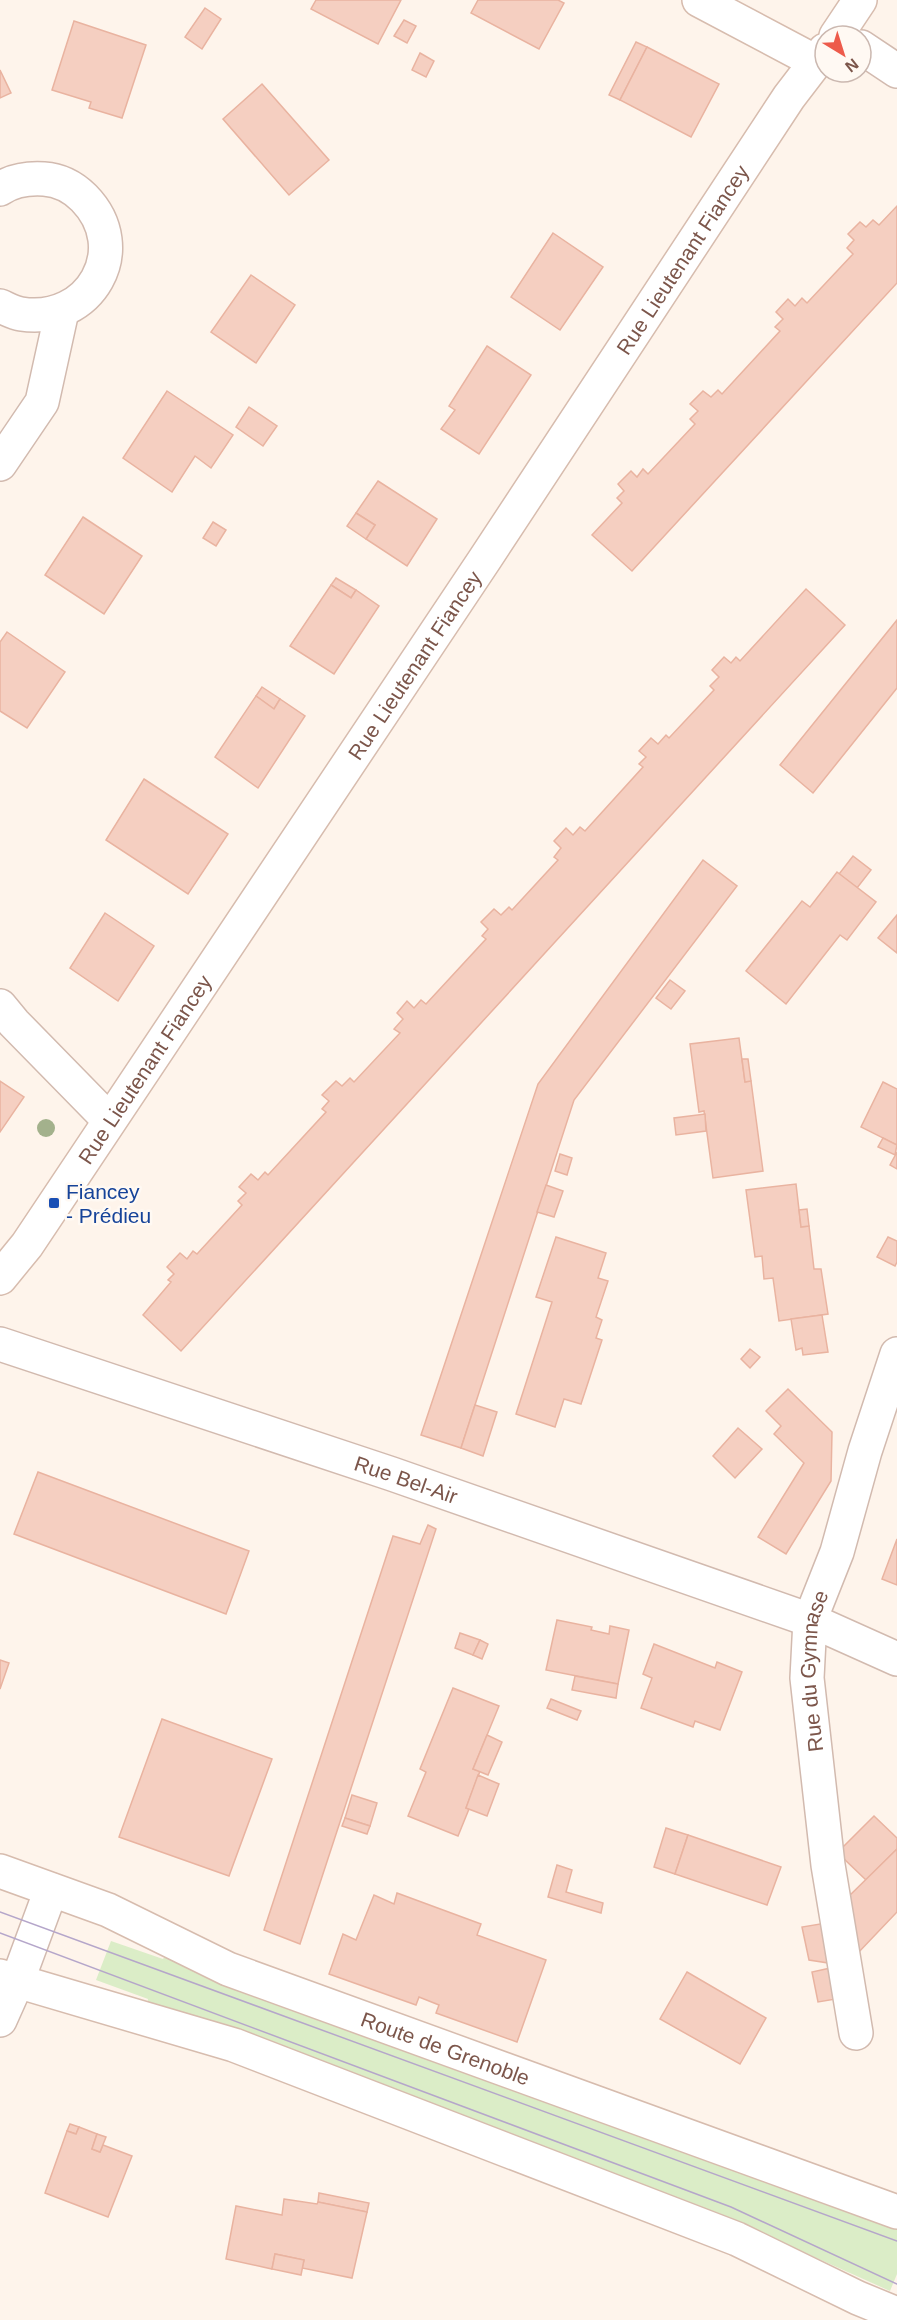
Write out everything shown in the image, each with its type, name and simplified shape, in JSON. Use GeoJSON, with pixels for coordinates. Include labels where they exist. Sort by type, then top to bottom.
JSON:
{"type":"FeatureCollection","features":[{"type":"Feature","properties":{"kind":"street"},"geometry":{"type":"LineString","coordinates":[[699,0],[813,37]]}},
{"type":"Feature","properties":{"kind":"street","name":"Rue Lieutenant Fiancey"},"geometry":{"type":"LineString","coordinates":[[847,24],[861,0]]}},
{"type":"Feature","properties":{"kind":"street"},"geometry":{"type":"LineString","coordinates":[[873,60],[897,71]]}},
{"type":"Feature","properties":{"kind":"street","name":"Rue Lieutenant Fiancey"},"geometry":{"type":"LineString","coordinates":[[0,1278],[27,1245],[485,559],[789,97],[813,70]]}},
{"type":"Feature","properties":{"kind":"street"},"geometry":{"type":"LineString","coordinates":[[0,189],[7,184],[30,178],[54,180],[76,190],[93,207],[103,225],[106,246],[103,267],[94,285],[80,301],[62,311],[42,316],[18,314],[0,306]]}},
{"type":"Feature","properties":{"kind":"street"},"geometry":{"type":"LineString","coordinates":[[0,464],[42,402],[62,311]]}},
{"type":"Feature","properties":{"kind":"street"},"geometry":{"type":"LineString","coordinates":[[0,1006],[109,1120]]}},
{"type":"Feature","properties":{"kind":"street","name":"Rue Bel-Air"},"geometry":{"type":"LineString","coordinates":[[0,1344],[392,1474],[810,1620],[897,1659]]}},
{"type":"Feature","properties":{"kind":"street","name":"Rue du Gymnase"},"geometry":{"type":"LineString","coordinates":[[856,2033],[828,1865],[807,1678],[810,1620],[837,1552],[865,1451],[897,1354]]}},
{"type":"Feature","properties":{"kind":"street","name":"Route de Grenoble"},"geometry":{"type":"LineString","coordinates":[[0,1871],[108,1910],[228,1969],[897,2212]]}},
{"type":"Feature","properties":{"kind":"street"},"geometry":{"type":"LineString","coordinates":[[0,2020],[9,1978],[51,1890]]}},
{"type":"Feature","properties":{"kind":"street"},"geometry":{"type":"LineString","coordinates":[[9,1978],[234,2045],[736,2239],[858,2298],[897,2314]]}},
{"type":"Feature","properties":{"kind":"green space"},"geometry":{"type":"Polygon","coordinates":[[[111,1941],[163,1959],[167,1953],[221,1981],[897,2230],[897,2274],[890,2291],[743,2225],[660,2191],[211,2023],[147,2004],[148,1999],[96,1980],[111,1941]]]}},
{"type":"Feature","properties":{"kind":"building"},"geometry":{"type":"Polygon","coordinates":[[[316,0],[401,0],[378,44],[311,9],[316,0]]]}},
{"type":"Feature","properties":{"kind":"building"},"geometry":{"type":"Polygon","coordinates":[[[478,0],[558,0],[564,3],[539,49],[471,13],[478,0]]]}},
{"type":"Feature","properties":{"kind":"building"},"geometry":{"type":"Polygon","coordinates":[[[205,8],[221,19],[202,49],[185,37],[205,8]]]}},
{"type":"Feature","properties":{"kind":"building"},"geometry":{"type":"Polygon","coordinates":[[[404,20],[416,26],[407,43],[394,36],[404,20]]]}},
{"type":"Feature","properties":{"kind":"building"},"geometry":{"type":"Polygon","coordinates":[[[74,21],[146,45],[122,118],[89,108],[91,102],[52,90],[74,21]]]}},
{"type":"Feature","properties":{"kind":"building"},"geometry":{"type":"Polygon","coordinates":[[[636,42],[647,47],[620,100],[609,95],[636,42]]]}},
{"type":"Feature","properties":{"kind":"building"},"geometry":{"type":"Polygon","coordinates":[[[647,47],[719,84],[691,137],[620,100],[647,47]]]}},
{"type":"Feature","properties":{"kind":"building"},"geometry":{"type":"Polygon","coordinates":[[[420,53],[434,61],[426,77],[412,70],[420,53]]]}},
{"type":"Feature","properties":{"kind":"building"},"geometry":{"type":"Polygon","coordinates":[[[0,70],[11,93],[0,98],[0,70]]]}},
{"type":"Feature","properties":{"kind":"building"},"geometry":{"type":"Polygon","coordinates":[[[262,84],[329,160],[289,195],[223,119],[262,84]]]}},
{"type":"Feature","properties":{"kind":"building"},"geometry":{"type":"Polygon","coordinates":[[[897,206],[897,283],[632,571],[592,535],[622,503],[617,498],[624,491],[618,484],[631,471],[637,477],[643,469],[648,474],[695,424],[690,419],[698,411],[690,404],[703,391],[711,397],[718,390],[722,394],[780,331],[775,327],[783,319],[776,312],[788,299],[795,306],[802,298],[807,303],[853,254],[847,248],[854,240],[848,234],[860,222],[866,227],[873,220],[879,225],[897,206]]]}},
{"type":"Feature","properties":{"kind":"building"},"geometry":{"type":"Polygon","coordinates":[[[553,233],[603,267],[560,330],[511,297],[553,233]]]}},
{"type":"Feature","properties":{"kind":"building"},"geometry":{"type":"Polygon","coordinates":[[[251,275],[295,305],[256,363],[211,332],[251,275]]]}},
{"type":"Feature","properties":{"kind":"building"},"geometry":{"type":"Polygon","coordinates":[[[487,346],[531,375],[479,454],[441,429],[455,410],[449,406],[487,346]]]}},
{"type":"Feature","properties":{"kind":"building"},"geometry":{"type":"Polygon","coordinates":[[[167,391],[233,435],[211,468],[195,456],[172,492],[123,458],[167,391]]]}},
{"type":"Feature","properties":{"kind":"building"},"geometry":{"type":"Polygon","coordinates":[[[249,407],[277,426],[263,446],[236,427],[249,407]]]}},
{"type":"Feature","properties":{"kind":"building"},"geometry":{"type":"Polygon","coordinates":[[[378,481],[437,519],[407,566],[366,539],[375,525],[356,513],[378,481]]]}},
{"type":"Feature","properties":{"kind":"building"},"geometry":{"type":"Polygon","coordinates":[[[356,513],[375,525],[366,539],[347,526],[356,513]]]}},
{"type":"Feature","properties":{"kind":"building"},"geometry":{"type":"Polygon","coordinates":[[[83,517],[142,556],[104,614],[45,575],[83,517]]]}},
{"type":"Feature","properties":{"kind":"building"},"geometry":{"type":"Polygon","coordinates":[[[213,522],[226,530],[216,546],[203,538],[213,522]]]}},
{"type":"Feature","properties":{"kind":"building"},"geometry":{"type":"Polygon","coordinates":[[[336,578],[356,590],[351,598],[331,585],[336,578]]]}},
{"type":"Feature","properties":{"kind":"building"},"geometry":{"type":"Polygon","coordinates":[[[331,585],[351,598],[356,590],[379,606],[334,674],[290,646],[331,585]]]}},
{"type":"Feature","properties":{"kind":"building"},"geometry":{"type":"Polygon","coordinates":[[[806,589],[845,625],[181,1351],[143,1315],[171,1282],[168,1280],[174,1274],[167,1267],[180,1253],[187,1259],[193,1251],[197,1254],[242,1205],[238,1201],[246,1193],[239,1187],[251,1174],[258,1180],[265,1172],[268,1175],[326,1112],[322,1109],[329,1101],[322,1095],[336,1081],[342,1086],[350,1078],[354,1082],[400,1033],[394,1029],[403,1019],[397,1013],[407,1001],[414,1008],[421,1000],[426,1004],[486,939],[482,936],[488,929],[481,922],[494,909],[501,915],[509,907],[512,910],[558,860],[554,857],[561,848],[554,841],[566,828],[573,835],[580,827],[585,831],[643,767],[639,764],[646,757],[639,751],[651,738],[658,744],[666,735],[669,738],[714,690],[710,686],[719,677],[712,670],[724,657],[731,663],[736,657],[740,661],[806,589]]]}},
{"type":"Feature","properties":{"kind":"building"},"geometry":{"type":"Polygon","coordinates":[[[897,620],[897,688],[813,793],[780,765],[897,620]]]}},
{"type":"Feature","properties":{"kind":"building"},"geometry":{"type":"Polygon","coordinates":[[[7,632],[65,672],[27,728],[0,711],[0,642],[7,632]]]}},
{"type":"Feature","properties":{"kind":"building"},"geometry":{"type":"Polygon","coordinates":[[[262,687],[280,699],[274,709],[256,696],[262,687]]]}},
{"type":"Feature","properties":{"kind":"building"},"geometry":{"type":"Polygon","coordinates":[[[256,696],[274,709],[280,699],[305,716],[258,788],[215,757],[256,696]]]}},
{"type":"Feature","properties":{"kind":"building"},"geometry":{"type":"Polygon","coordinates":[[[144,779],[228,834],[188,894],[106,840],[144,779]]]}},
{"type":"Feature","properties":{"kind":"building"},"geometry":{"type":"Polygon","coordinates":[[[853,856],[871,870],[857,888],[839,874],[853,856]]]}},
{"type":"Feature","properties":{"kind":"building"},"geometry":{"type":"Polygon","coordinates":[[[703,860],[737,886],[574,1100],[461,1448],[421,1435],[538,1084],[703,860]]]}},
{"type":"Feature","properties":{"kind":"building"},"geometry":{"type":"Polygon","coordinates":[[[837,872],[876,902],[847,940],[840,935],[786,1004],[746,971],[802,901],[810,907],[837,872]]]}},
{"type":"Feature","properties":{"kind":"building"},"geometry":{"type":"Polygon","coordinates":[[[105,913],[154,946],[118,1001],[70,968],[105,913]]]}},
{"type":"Feature","properties":{"kind":"building"},"geometry":{"type":"Polygon","coordinates":[[[897,915],[897,953],[878,938],[897,915]]]}},
{"type":"Feature","properties":{"kind":"building"},"geometry":{"type":"Polygon","coordinates":[[[670,980],[685,991],[671,1009],[656,998],[670,980]]]}},
{"type":"Feature","properties":{"kind":"building"},"geometry":{"type":"Polygon","coordinates":[[[739,1038],[745,1082],[751,1081],[763,1171],[713,1178],[704,1111],[699,1112],[690,1044],[739,1038]]]}},
{"type":"Feature","properties":{"kind":"building"},"geometry":{"type":"Polygon","coordinates":[[[742,1059],[748,1059],[751,1081],[745,1082],[742,1059]]]}},
{"type":"Feature","properties":{"kind":"building"},"geometry":{"type":"Polygon","coordinates":[[[0,1081],[24,1097],[0,1132],[0,1081]]]}},
{"type":"Feature","properties":{"kind":"building"},"geometry":{"type":"Polygon","coordinates":[[[883,1082],[897,1089],[897,1145],[861,1127],[883,1082]]]}},
{"type":"Feature","properties":{"kind":"building"},"geometry":{"type":"Polygon","coordinates":[[[705,1114],[706,1131],[676,1135],[674,1118],[705,1114]]]}},
{"type":"Feature","properties":{"kind":"building"},"geometry":{"type":"Polygon","coordinates":[[[883,1138],[897,1145],[895,1155],[878,1147],[883,1138]]]}},
{"type":"Feature","properties":{"kind":"building"},"geometry":{"type":"Polygon","coordinates":[[[897,1152],[897,1169],[890,1165],[897,1152]]]}},
{"type":"Feature","properties":{"kind":"building"},"geometry":{"type":"Polygon","coordinates":[[[560,1154],[572,1158],[567,1175],[555,1171],[560,1154]]]}},
{"type":"Feature","properties":{"kind":"building"},"geometry":{"type":"Polygon","coordinates":[[[796,1184],[801,1227],[809,1226],[814,1269],[821,1269],[828,1314],[779,1321],[773,1278],[764,1279],[762,1256],[755,1257],[746,1190],[796,1184]]]}},
{"type":"Feature","properties":{"kind":"building"},"geometry":{"type":"Polygon","coordinates":[[[546,1185],[563,1191],[554,1217],[537,1212],[546,1185]]]}},
{"type":"Feature","properties":{"kind":"building"},"geometry":{"type":"Polygon","coordinates":[[[807,1209],[809,1226],[801,1227],[799,1210],[807,1209]]]}},
{"type":"Feature","properties":{"kind":"building"},"geometry":{"type":"Polygon","coordinates":[[[556,1237],[606,1253],[598,1278],[608,1281],[596,1317],[602,1320],[596,1338],[602,1340],[581,1404],[564,1399],[555,1427],[516,1414],[552,1302],[536,1297],[556,1237]]]}},
{"type":"Feature","properties":{"kind":"building"},"geometry":{"type":"Polygon","coordinates":[[[888,1237],[897,1241],[895,1266],[877,1257],[888,1237]]]}},
{"type":"Feature","properties":{"kind":"building"},"geometry":{"type":"Polygon","coordinates":[[[822,1315],[828,1352],[803,1355],[802,1348],[796,1350],[791,1319],[822,1315]]]}},
{"type":"Feature","properties":{"kind":"building"},"geometry":{"type":"Polygon","coordinates":[[[750,1349],[760,1357],[750,1368],[741,1359],[750,1349]]]}},
{"type":"Feature","properties":{"kind":"building"},"geometry":{"type":"Polygon","coordinates":[[[788,1389],[832,1432],[831,1481],[786,1554],[758,1537],[804,1463],[774,1434],[781,1426],[766,1411],[788,1389]]]}},
{"type":"Feature","properties":{"kind":"building"},"geometry":{"type":"Polygon","coordinates":[[[475,1405],[497,1412],[483,1456],[461,1448],[475,1405]]]}},
{"type":"Feature","properties":{"kind":"building"},"geometry":{"type":"Polygon","coordinates":[[[738,1428],[762,1449],[735,1478],[713,1456],[738,1428]]]}},
{"type":"Feature","properties":{"kind":"building"},"geometry":{"type":"Polygon","coordinates":[[[38,1472],[249,1551],[226,1614],[14,1534],[38,1472]]]}},
{"type":"Feature","properties":{"kind":"building"},"geometry":{"type":"Polygon","coordinates":[[[428,1525],[436,1529],[300,1944],[264,1930],[393,1536],[420,1544],[428,1525]]]}},
{"type":"Feature","properties":{"kind":"building"},"geometry":{"type":"Polygon","coordinates":[[[897,1539],[897,1585],[882,1579],[897,1539]]]}},
{"type":"Feature","properties":{"kind":"building"},"geometry":{"type":"Polygon","coordinates":[[[557,1620],[592,1627],[591,1630],[609,1634],[610,1626],[629,1630],[618,1684],[546,1670],[557,1620]]]}},
{"type":"Feature","properties":{"kind":"building"},"geometry":{"type":"Polygon","coordinates":[[[460,1633],[480,1640],[473,1655],[455,1648],[460,1633]]]}},
{"type":"Feature","properties":{"kind":"building"},"geometry":{"type":"Polygon","coordinates":[[[480,1640],[488,1644],[482,1659],[473,1655],[480,1640]]]}},
{"type":"Feature","properties":{"kind":"building"},"geometry":{"type":"Polygon","coordinates":[[[654,1644],[715,1668],[717,1662],[742,1672],[720,1730],[695,1721],[693,1727],[641,1708],[652,1678],[643,1674],[654,1644]]]}},
{"type":"Feature","properties":{"kind":"building"},"geometry":{"type":"Polygon","coordinates":[[[0,1660],[9,1663],[0,1689],[0,1660]]]}},
{"type":"Feature","properties":{"kind":"building"},"geometry":{"type":"Polygon","coordinates":[[[575,1676],[618,1684],[616,1698],[572,1690],[575,1676]]]}},
{"type":"Feature","properties":{"kind":"building"},"geometry":{"type":"Polygon","coordinates":[[[453,1688],[499,1706],[473,1769],[480,1771],[458,1836],[408,1816],[426,1772],[420,1769],[453,1688]]]}},
{"type":"Feature","properties":{"kind":"building"},"geometry":{"type":"Polygon","coordinates":[[[551,1699],[581,1711],[577,1720],[547,1708],[551,1699]]]}},
{"type":"Feature","properties":{"kind":"building"},"geometry":{"type":"Polygon","coordinates":[[[162,1719],[272,1759],[229,1876],[119,1837],[162,1719]]]}},
{"type":"Feature","properties":{"kind":"building"},"geometry":{"type":"Polygon","coordinates":[[[487,1735],[502,1742],[488,1775],[473,1769],[487,1735]]]}},
{"type":"Feature","properties":{"kind":"building"},"geometry":{"type":"Polygon","coordinates":[[[478,1775],[499,1784],[487,1816],[466,1808],[478,1775]]]}},
{"type":"Feature","properties":{"kind":"building"},"geometry":{"type":"Polygon","coordinates":[[[352,1795],[377,1803],[370,1826],[345,1818],[352,1795]]]}},
{"type":"Feature","properties":{"kind":"building"},"geometry":{"type":"Polygon","coordinates":[[[874,1816],[897,1838],[897,1849],[866,1880],[840,1855],[839,1851],[874,1816]]]}},
{"type":"Feature","properties":{"kind":"building"},"geometry":{"type":"Polygon","coordinates":[[[345,1818],[370,1826],[367,1834],[342,1826],[345,1818]]]}},
{"type":"Feature","properties":{"kind":"building"},"geometry":{"type":"Polygon","coordinates":[[[666,1828],[688,1835],[675,1874],[654,1867],[666,1828]]]}},
{"type":"Feature","properties":{"kind":"building"},"geometry":{"type":"Polygon","coordinates":[[[688,1835],[781,1867],[767,1905],[675,1874],[688,1835]]]}},
{"type":"Feature","properties":{"kind":"building"},"geometry":{"type":"Polygon","coordinates":[[[897,1849],[897,1912],[857,1954],[845,1900],[897,1849]]]}},
{"type":"Feature","properties":{"kind":"building"},"geometry":{"type":"Polygon","coordinates":[[[557,1865],[572,1870],[566,1892],[603,1903],[601,1913],[548,1897],[557,1865]]]}},
{"type":"Feature","properties":{"kind":"building"},"geometry":{"type":"Polygon","coordinates":[[[397,1893],[481,1924],[477,1935],[546,1960],[517,2042],[436,2013],[439,2005],[419,1997],[416,2005],[329,1974],[343,1934],[356,1940],[374,1895],[394,1904],[397,1893]]]}},
{"type":"Feature","properties":{"kind":"building"},"geometry":{"type":"Polygon","coordinates":[[[826,1923],[835,1964],[809,1960],[802,1927],[826,1923]]]}},
{"type":"Feature","properties":{"kind":"building"},"geometry":{"type":"Polygon","coordinates":[[[835,1967],[842,1998],[818,2002],[812,1972],[835,1967]]]}},
{"type":"Feature","properties":{"kind":"building"},"geometry":{"type":"Polygon","coordinates":[[[687,1972],[766,2018],[740,2064],[660,2019],[687,1972]]]}},
{"type":"Feature","properties":{"kind":"building"},"geometry":{"type":"Polygon","coordinates":[[[70,2124],[79,2127],[76,2134],[67,2131],[70,2124]]]}},
{"type":"Feature","properties":{"kind":"building"},"geometry":{"type":"Polygon","coordinates":[[[79,2127],[97,2134],[92,2149],[100,2152],[103,2145],[132,2156],[108,2217],[45,2193],[67,2131],[76,2134],[79,2127]]]}},
{"type":"Feature","properties":{"kind":"building"},"geometry":{"type":"Polygon","coordinates":[[[97,2134],[106,2137],[100,2152],[92,2149],[97,2134]]]}},
{"type":"Feature","properties":{"kind":"building"},"geometry":{"type":"Polygon","coordinates":[[[319,2193],[369,2203],[367,2212],[318,2202],[319,2193]]]}},
{"type":"Feature","properties":{"kind":"building"},"geometry":{"type":"Polygon","coordinates":[[[284,2199],[317,2204],[318,2202],[367,2212],[352,2278],[302,2268],[304,2260],[275,2254],[272,2269],[226,2259],[236,2206],[282,2215],[284,2199]]]}},
{"type":"Feature","properties":{"kind":"building"},"geometry":{"type":"Polygon","coordinates":[[[275,2254],[304,2260],[301,2275],[272,2269],[275,2254]]]}},
{"type":"Feature","properties":{"kind":"tram line"},"geometry":{"type":"LineString","coordinates":[[0,1912],[897,2241]]}},
{"type":"Feature","properties":{"kind":"tram line"},"geometry":{"type":"LineString","coordinates":[[0,1933],[731,2207],[897,2284]]}},
{"type":"Feature","properties":{"kind":"place","name":"Fiancey - Prédieu"},"geometry":{"type":"Point","coordinates":[54,1203]}}]}
